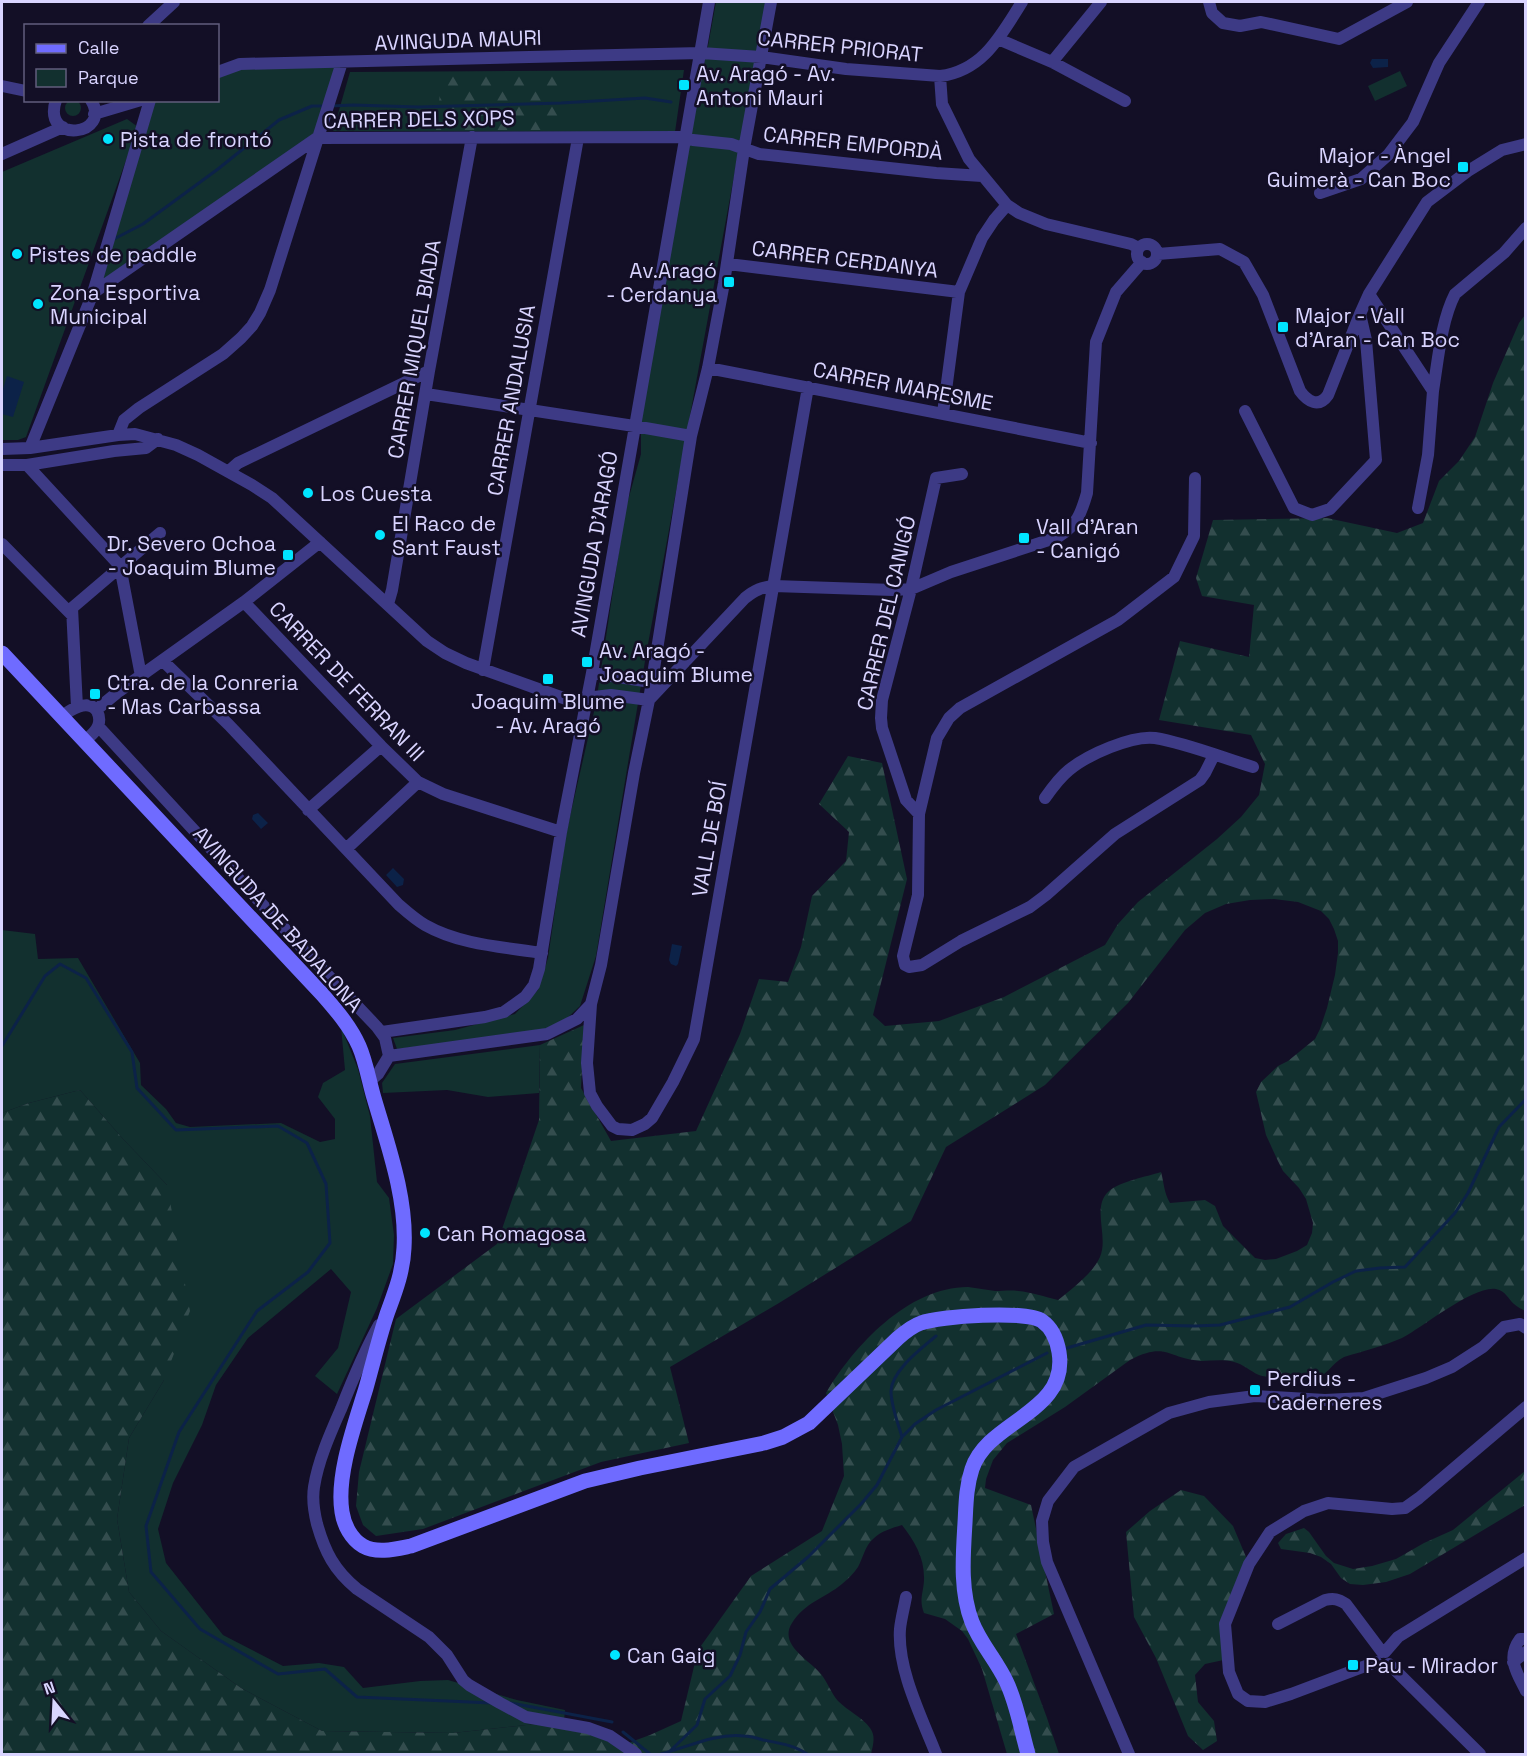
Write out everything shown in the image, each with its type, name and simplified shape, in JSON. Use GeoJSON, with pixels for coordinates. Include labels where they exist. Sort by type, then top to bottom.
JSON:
{"type":"FeatureCollection","features":[{"type":"Feature","properties":{"kind":"street"},"geometry":{"type":"LineString","coordinates":[[150,24],[174,2]]}},
{"type":"Feature","properties":{"kind":"street","name":"AVINGUDA D'ARAGÓ"},"geometry":{"type":"LineString","coordinates":[[382,1032],[485,1017],[504,1012],[525,997],[534,985],[542,953],[561,832],[592,673],[710,2]]}},
{"type":"Feature","properties":{"kind":"street"},"geometry":{"type":"LineString","coordinates":[[389,1056],[547,1034],[577,1019],[591,1004],[601,964],[649,700],[691,436],[708,368],[728,264],[744,149],[771,2]]}},
{"type":"Feature","properties":{"kind":"street","name":"CARRER PRIORAT"},"geometry":{"type":"LineString","coordinates":[[701,53],[761,57],[846,69],[940,76],[954,74],[968,69],[998,39],[1022,2]]}},
{"type":"Feature","properties":{"kind":"street"},"geometry":{"type":"LineString","coordinates":[[1052,62],[1101,2]]}},
{"type":"Feature","properties":{"kind":"street"},"geometry":{"type":"LineString","coordinates":[[1209,2],[1212,13],[1223,23],[1240,26],[1261,22],[1339,39],[1407,2]]}},
{"type":"Feature","properties":{"kind":"street"},"geometry":{"type":"LineString","coordinates":[[1320,193],[1361,179],[1388,155],[1413,123],[1439,63],[1479,2]]}},
{"type":"Feature","properties":{"kind":"street"},"geometry":{"type":"LineString","coordinates":[[998,39],[1052,62],[1125,101]]}},
{"type":"Feature","properties":{"kind":"street","name":"AVINGUDA MAURI"},"geometry":{"type":"LineString","coordinates":[[219,72],[240,64],[701,53]]}},
{"type":"Feature","properties":{"kind":"street"},"geometry":{"type":"LineString","coordinates":[[118,435],[124,420],[223,354],[252,326],[270,290],[342,63]]}},
{"type":"Feature","properties":{"kind":"street"},"geometry":{"type":"LineString","coordinates":[[940,76],[942,104],[969,159],[1007,205],[1019,213],[1046,224],[1131,244],[1139,248]]}},
{"type":"Feature","properties":{"kind":"street"},"geometry":{"type":"LineString","coordinates":[[2,86],[24,91]]}},
{"type":"Feature","properties":{"kind":"street"},"geometry":{"type":"LineString","coordinates":[[56,102],[56,118],[63,128],[70,132],[82,130],[90,125],[94,114],[92,102]]}},
{"type":"Feature","properties":{"kind":"street"},"geometry":{"type":"LineString","coordinates":[[94,114],[134,102]]}},
{"type":"Feature","properties":{"kind":"street"},"geometry":{"type":"LineString","coordinates":[[30,448],[93,293],[149,102]]}},
{"type":"Feature","properties":{"kind":"street"},"geometry":{"type":"LineString","coordinates":[[2,154],[63,128]]}},
{"type":"Feature","properties":{"kind":"street","name":"CARRER MIQUEL BIADA"},"geometry":{"type":"LineString","coordinates":[[388,604],[472,137]]}},
{"type":"Feature","properties":{"kind":"street","name":"CARRER DELS XOPS"},"geometry":{"type":"LineString","coordinates":[[93,293],[317,138],[680,137],[686,139]]}},
{"type":"Feature","properties":{"kind":"street","name":"CARRER ANDALUSIA"},"geometry":{"type":"LineString","coordinates":[[483,670],[578,138]]}},
{"type":"Feature","properties":{"kind":"street","name":"CARRER EMPORDÀ"},"geometry":{"type":"LineString","coordinates":[[686,139],[731,144],[759,154],[982,176]]}},
{"type":"Feature","properties":{"kind":"street"},"geometry":{"type":"LineString","coordinates":[[1158,254],[1220,249],[1244,262],[1263,295],[1300,391],[1304,397],[1315,403],[1325,400],[1328,395],[1369,294],[1427,202],[1467,171],[1489,158],[1508,148],[1526,144]]}},
{"type":"Feature","properties":{"kind":"street"},"geometry":{"type":"LineString","coordinates":[[943,413],[958,291],[982,238],[1007,205]]}},
{"type":"Feature","properties":{"kind":"street"},"geometry":{"type":"LineString","coordinates":[[1418,508],[1428,455],[1433,391],[1450,303],[1455,294],[1504,253],[1526,228]]}},
{"type":"Feature","properties":{"kind":"street"},"geometry":{"type":"LineString","coordinates":[[1144,244],[1151,244],[1158,254],[1152,263],[1147,264],[1142,262],[1137,255],[1139,248],[1144,244]]}},
{"type":"Feature","properties":{"kind":"street"},"geometry":{"type":"LineString","coordinates":[[649,700],[755,590],[774,586],[911,589],[951,572],[1058,537],[1069,530],[1082,510],[1086,493],[1096,342],[1116,292],[1142,262]]}},
{"type":"Feature","properties":{"kind":"street","name":"CARRER CERDANYA"},"geometry":{"type":"LineString","coordinates":[[728,264],[958,291]]}},
{"type":"Feature","properties":{"kind":"street"},"geometry":{"type":"LineString","coordinates":[[1369,294],[1433,391]]}},
{"type":"Feature","properties":{"kind":"street"},"geometry":{"type":"LineString","coordinates":[[1245,411],[1294,508],[1312,515],[1330,509],[1376,460],[1366,340],[1360,314]]}},
{"type":"Feature","properties":{"kind":"street","name":"CARRER MARESME"},"geometry":{"type":"LineString","coordinates":[[708,368],[1091,443]]}},
{"type":"Feature","properties":{"kind":"street"},"geometry":{"type":"LineString","coordinates":[[228,471],[238,463],[429,371]]}},
{"type":"Feature","properties":{"kind":"street","name":"VALL DE BOÍ"},"geometry":{"type":"LineString","coordinates":[[591,1004],[587,1063],[590,1093],[612,1126],[632,1130],[652,1118],[694,1039],[808,387]]}},
{"type":"Feature","properties":{"kind":"street"},"geometry":{"type":"LineString","coordinates":[[426,394],[691,436]]}},
{"type":"Feature","properties":{"kind":"street"},"geometry":{"type":"LineString","coordinates":[[2,449],[30,448],[135,434],[158,439],[198,454],[272,498],[427,641],[445,653],[483,670],[568,700],[611,695],[649,700]]}},
{"type":"Feature","properties":{"kind":"street"},"geometry":{"type":"LineString","coordinates":[[2,465],[27,465],[146,448],[158,439]]}},
{"type":"Feature","properties":{"kind":"street"},"geometry":{"type":"LineString","coordinates":[[27,465],[120,567],[141,676]]}},
{"type":"Feature","properties":{"kind":"street","name":"CARRER DEL CANIGÓ"},"geometry":{"type":"LineString","coordinates":[[919,814],[906,800],[882,728],[880,718],[882,700],[911,589],[936,478],[962,474]]}},
{"type":"Feature","properties":{"kind":"street"},"geometry":{"type":"LineString","coordinates":[[1196,478],[1194,537],[1174,577],[1118,620],[960,708],[950,718],[937,738],[919,814],[918,895],[903,956],[905,965],[909,968],[922,965],[962,941],[1030,908],[1115,834],[1200,780],[1214,755]]}},
{"type":"Feature","properties":{"kind":"street"},"geometry":{"type":"LineString","coordinates":[[76,707],[72,608],[160,533]]}},
{"type":"Feature","properties":{"kind":"street"},"geometry":{"type":"LineString","coordinates":[[96,710],[244,602],[320,542]]}},
{"type":"Feature","properties":{"kind":"street"},"geometry":{"type":"LineString","coordinates":[[2,544],[72,615]]}},
{"type":"Feature","properties":{"kind":"street","name":"CARRER DE FERRAN III"},"geometry":{"type":"LineString","coordinates":[[244,602],[418,782],[443,794],[561,832]]}},
{"type":"Feature","properties":{"kind":"street","name":"AVINGUDA DE BADALONA"},"geometry":{"type":"LineString","coordinates":[[2,653],[314,986],[348,1026],[359,1046],[398,1188],[405,1232],[404,1262],[351,1439],[342,1488],[344,1520],[354,1539],[363,1546],[383,1551],[411,1546],[585,1481],[783,1437],[809,1423],[898,1338],[922,1322],[960,1317],[1019,1315],[1034,1317],[1042,1321],[1054,1335],[1059,1354],[1058,1380],[1047,1396],[993,1440],[976,1460],[966,1501],[963,1575],[972,1622],[1005,1678],[1013,1698],[1028,1755]]}},
{"type":"Feature","properties":{"kind":"street"},"geometry":{"type":"LineString","coordinates":[[164,661],[229,725],[399,905],[424,925],[463,940],[542,953]]}},
{"type":"Feature","properties":{"kind":"street"},"geometry":{"type":"LineString","coordinates":[[592,673],[651,682],[678,670]]}},
{"type":"Feature","properties":{"kind":"street"},"geometry":{"type":"LineString","coordinates":[[61,717],[76,707],[89,705],[96,710],[99,719],[98,726],[85,741]]}},
{"type":"Feature","properties":{"kind":"street"},"geometry":{"type":"LineString","coordinates":[[98,726],[382,1032],[389,1056],[378,1074],[370,1081]]}},
{"type":"Feature","properties":{"kind":"street"},"geometry":{"type":"LineString","coordinates":[[1045,798],[1070,769],[1083,760],[1131,740],[1142,738],[1154,738],[1253,768]]}},
{"type":"Feature","properties":{"kind":"street"},"geometry":{"type":"LineString","coordinates":[[308,810],[381,746]]}},
{"type":"Feature","properties":{"kind":"street"},"geometry":{"type":"LineString","coordinates":[[346,849],[418,782]]}},
{"type":"Feature","properties":{"kind":"street"},"geometry":{"type":"LineString","coordinates":[[348,1026],[373,1022]]}},
{"type":"Feature","properties":{"kind":"street"},"geometry":{"type":"LineString","coordinates":[[387,1315],[377,1329],[347,1394],[328,1439],[316,1476],[313,1503],[321,1538],[331,1561],[346,1580],[357,1589],[438,1646],[469,1685],[526,1717],[588,1728],[610,1736],[636,1755]]}},
{"type":"Feature","properties":{"kind":"street"},"geometry":{"type":"LineString","coordinates":[[1129,1755],[1047,1562],[1043,1542],[1042,1521],[1048,1501],[1074,1467],[1170,1413],[1209,1402],[1255,1396],[1325,1400],[1364,1398],[1452,1367],[1483,1347],[1504,1327],[1523,1326]]}},
{"type":"Feature","properties":{"kind":"street"},"geometry":{"type":"LineString","coordinates":[[1526,1407],[1405,1508],[1392,1509],[1328,1503],[1304,1511],[1270,1532],[1249,1564],[1225,1624],[1229,1672],[1238,1694],[1248,1701],[1265,1702],[1383,1658],[1398,1637],[1526,1558]]}},
{"type":"Feature","properties":{"kind":"street"},"geometry":{"type":"LineString","coordinates":[[906,1597],[900,1629],[903,1659],[915,1701],[936,1755]]}},
{"type":"Feature","properties":{"kind":"street"},"geometry":{"type":"LineString","coordinates":[[1278,1624],[1325,1600],[1339,1599],[1346,1604],[1383,1658],[1480,1755]]}},
{"type":"Feature","properties":{"kind":"street"},"geometry":{"type":"LineString","coordinates":[[1524,1637],[1515,1646],[1513,1662],[1526,1691]]}},
{"type":"Feature","properties":{"kind":"street"},"geometry":{"type":"LineString","coordinates":[[1513,1662],[1526,1652]]}},
{"type":"Feature","properties":{"kind":"green space"},"geometry":{"type":"Polygon","coordinates":[[[716,2],[766,2],[646,655],[596,956],[580,1006],[562,1023],[542,1032],[397,1049],[393,1038],[455,1030],[515,1014],[538,990],[548,958],[566,834],[596,703],[625,511],[641,454],[641,420],[695,105],[716,2]]]}},
{"type":"Feature","properties":{"kind":"green space"},"geometry":{"type":"Polygon","coordinates":[[[342,62],[317,138],[93,293],[150,102],[219,102],[219,72],[240,64],[342,62]]]}},
{"type":"Feature","properties":{"kind":"green space"},"geometry":{"type":"Polygon","coordinates":[[[684,70],[675,132],[333,131],[350,72],[684,70]]]}},
{"type":"Feature","properties":{"kind":"green space"},"geometry":{"type":"Polygon","coordinates":[[[1400,71],[1407,86],[1375,101],[1368,86],[1400,71]]]}},
{"type":"Feature","properties":{"kind":"green space"},"geometry":{"type":"Polygon","coordinates":[[[561,73],[561,130],[436,130],[442,74],[561,73]]]}},
{"type":"Feature","properties":{"kind":"green space"},"geometry":{"type":"Polygon","coordinates":[[[67,102],[79,102],[79,114],[73,116],[67,114],[65,108],[67,102]]]}},
{"type":"Feature","properties":{"kind":"green space","name":"Zona Esportiva Municipal"},"geometry":{"type":"Polygon","coordinates":[[[127,119],[138,127],[26,437],[18,440],[2,440],[2,172],[127,119]]]}},
{"type":"Feature","properties":{"kind":"green space"},"geometry":{"type":"Polygon","coordinates":[[[1525,315],[1525,1311],[1515,1305],[1502,1291],[1496,1289],[1475,1293],[1402,1338],[1344,1357],[1319,1377],[1309,1380],[1263,1376],[1230,1361],[1190,1360],[1160,1351],[1152,1352],[1130,1360],[1065,1407],[1007,1443],[993,1460],[985,1488],[1031,1505],[1054,1614],[1016,1634],[1059,1754],[1007,1754],[982,1669],[968,1639],[962,1631],[945,1619],[924,1613],[923,1565],[915,1544],[902,1525],[883,1532],[873,1539],[853,1574],[835,1589],[802,1610],[789,1631],[789,1638],[797,1652],[821,1674],[838,1701],[872,1731],[871,1754],[4,1754],[2,1750],[2,1113],[29,1103],[80,1090],[167,1185],[190,1311],[164,1380],[129,1438],[117,1519],[129,1592],[161,1631],[241,1688],[322,1731],[453,1733],[564,1721],[620,1746],[681,1721],[698,1650],[751,1576],[822,1531],[844,1476],[838,1425],[826,1393],[852,1357],[885,1322],[924,1297],[946,1290],[968,1287],[1028,1292],[1058,1300],[1087,1275],[1100,1257],[1103,1240],[1101,1205],[1109,1191],[1127,1182],[1161,1172],[1170,1203],[1205,1200],[1215,1206],[1223,1226],[1255,1258],[1276,1259],[1307,1245],[1313,1223],[1306,1199],[1283,1171],[1277,1159],[1266,1135],[1256,1092],[1261,1082],[1278,1066],[1288,1061],[1315,1039],[1327,1008],[1335,975],[1338,941],[1329,919],[1321,911],[1298,902],[1274,899],[1226,904],[1205,913],[1185,930],[1128,1003],[1045,1085],[946,1147],[911,1221],[670,1367],[689,1443],[601,1462],[423,1529],[376,1536],[363,1525],[356,1506],[359,1472],[396,1319],[497,1244],[539,1120],[540,1045],[584,1025],[581,1088],[611,1141],[696,1131],[740,1034],[759,979],[788,982],[801,947],[812,896],[846,861],[849,832],[819,804],[848,756],[882,763],[907,879],[873,1015],[885,1026],[939,1021],[1004,997],[1105,945],[1118,924],[1138,902],[1217,839],[1241,817],[1259,795],[1265,764],[1251,735],[1159,720],[1180,641],[1249,657],[1254,605],[1202,596],[1196,578],[1213,520],[1327,518],[1397,533],[1423,523],[1439,481],[1459,461],[1475,437],[1493,383],[1519,323],[1525,315]]]}},
{"type":"Feature","properties":{"kind":"green space"},"geometry":{"type":"Polygon","coordinates":[[[2,930],[35,934],[38,959],[78,958],[140,1063],[141,1085],[166,1109],[176,1123],[190,1127],[281,1123],[320,1142],[335,1139],[335,1119],[318,1097],[323,1083],[345,1070],[341,1027],[358,1069],[370,1116],[377,1182],[389,1198],[394,1235],[393,1264],[377,1308],[337,1394],[315,1376],[338,1348],[351,1292],[331,1269],[248,1338],[216,1385],[202,1425],[173,1483],[158,1529],[166,1563],[223,1635],[283,1666],[319,1663],[344,1667],[363,1688],[448,1680],[517,1700],[565,1710],[564,1721],[453,1733],[322,1731],[241,1688],[161,1631],[129,1592],[117,1519],[129,1438],[164,1380],[167,1185],[80,1090],[29,1103],[2,1113],[2,930]]]}},
{"type":"Feature","properties":{"kind":"green space"},"geometry":{"type":"Polygon","coordinates":[[[540,1045],[539,1093],[488,1097],[447,1090],[383,1093],[382,1083],[395,1064],[540,1045]]]}},
{"type":"Feature","properties":{"kind":"green space"},"geometry":{"type":"Polygon","coordinates":[[[1525,1471],[1525,1505],[1410,1574],[1386,1582],[1350,1584],[1321,1557],[1281,1549],[1278,1543],[1286,1534],[1304,1528],[1334,1563],[1353,1569],[1372,1566],[1396,1559],[1453,1530],[1525,1471]]]}},
{"type":"Feature","properties":{"kind":"green space"},"geometry":{"type":"Polygon","coordinates":[[[1181,1490],[1204,1496],[1233,1526],[1249,1564],[1225,1625],[1228,1659],[1205,1664],[1195,1675],[1198,1702],[1214,1721],[1217,1741],[1203,1750],[1188,1736],[1156,1658],[1134,1617],[1126,1532],[1150,1511],[1181,1490]]]}},
{"type":"Feature","properties":{"kind":"water"},"geometry":{"type":"Polygon","coordinates":[[[1372,59],[1388,59],[1388,67],[1373,68],[1370,63],[1372,59]]]}},
{"type":"Feature","properties":{"kind":"water"},"geometry":{"type":"Polygon","coordinates":[[[7,376],[24,382],[13,417],[2,414],[2,392],[7,376]]]}},
{"type":"Feature","properties":{"kind":"water"},"geometry":{"type":"Polygon","coordinates":[[[258,813],[268,823],[261,829],[252,819],[253,815],[258,813]]]}},
{"type":"Feature","properties":{"kind":"water"},"geometry":{"type":"Polygon","coordinates":[[[393,868],[404,879],[403,885],[397,887],[386,875],[393,868]]]}},
{"type":"Feature","properties":{"kind":"water"},"geometry":{"type":"Polygon","coordinates":[[[672,944],[682,946],[676,966],[669,960],[672,944]]]}},
{"type":"Feature","properties":{"kind":"waterway"},"geometry":{"type":"LineString","coordinates":[[331,106],[418,107],[645,98],[671,102]]}},
{"type":"Feature","properties":{"kind":"waterway"},"geometry":{"type":"LineString","coordinates":[[112,240],[143,224],[218,169],[279,120],[312,106],[325,106]]}},
{"type":"Feature","properties":{"kind":"waterway"},"geometry":{"type":"LineString","coordinates":[[2,1046],[45,976],[60,964],[86,978],[132,1052],[137,1088],[176,1130],[278,1126],[307,1143],[326,1184],[330,1243],[308,1272],[257,1311],[179,1432],[146,1526],[151,1572],[200,1629],[278,1674],[325,1669],[357,1697],[492,1703]]}},
{"type":"Feature","properties":{"kind":"waterway"},"geometry":{"type":"LineString","coordinates":[[1067,1348],[1146,1325],[1220,1325],[1290,1307],[1356,1271],[1405,1267],[1455,1213],[1468,1193],[1499,1127],[1526,1099]]}},
{"type":"Feature","properties":{"kind":"waterway"},"geometry":{"type":"LineString","coordinates":[[902,1437],[892,1403],[893,1383],[896,1375],[908,1361],[936,1336]]}},
{"type":"Feature","properties":{"kind":"waterway"},"geometry":{"type":"LineString","coordinates":[[669,1752],[697,1725],[705,1699],[730,1676],[740,1655],[746,1632],[760,1612],[770,1589],[808,1557],[861,1504],[877,1485],[902,1437],[915,1424],[936,1410],[1047,1353]]}},
{"type":"Feature","properties":{"kind":"waterway"},"geometry":{"type":"LineString","coordinates":[[511,1703],[612,1722]]}},
{"type":"Feature","properties":{"kind":"waterway"},"geometry":{"type":"LineString","coordinates":[[623,1732],[650,1754]]}},
{"type":"Feature","properties":{"kind":"waterway"},"geometry":{"type":"LineString","coordinates":[[661,1754],[712,1739],[733,1736],[751,1737],[786,1745],[807,1754]]}},
{"type":"Feature","properties":{"kind":"place","name":"Av. Aragó - Av. Antoni Mauri"},"geometry":{"type":"Point","coordinates":[684,85]}},
{"type":"Feature","properties":{"kind":"place","name":"Pista de frontó"},"geometry":{"type":"Point","coordinates":[108,139]}},
{"type":"Feature","properties":{"kind":"place","name":"Major - Àngel Guimerà - Can Boc"},"geometry":{"type":"Point","coordinates":[1463,167]}},
{"type":"Feature","properties":{"kind":"place","name":"Pistes de paddle"},"geometry":{"type":"Point","coordinates":[17,254]}},
{"type":"Feature","properties":{"kind":"place","name":"Av.Aragó - Cerdanya"},"geometry":{"type":"Point","coordinates":[729,282]}},
{"type":"Feature","properties":{"kind":"place","name":"Zona Esportiva Municipal"},"geometry":{"type":"Point","coordinates":[38,304]}},
{"type":"Feature","properties":{"kind":"place","name":"Major - Vall d'Aran - Can Boc"},"geometry":{"type":"Point","coordinates":[1283,327]}},
{"type":"Feature","properties":{"kind":"place","name":"Los Cuesta"},"geometry":{"type":"Point","coordinates":[308,493]}},
{"type":"Feature","properties":{"kind":"place","name":"El Raco de Sant Faust"},"geometry":{"type":"Point","coordinates":[380,535]}},
{"type":"Feature","properties":{"kind":"place","name":"Vall d'Aran - Canigó"},"geometry":{"type":"Point","coordinates":[1024,538]}},
{"type":"Feature","properties":{"kind":"place","name":"Dr. Severo Ochoa - Joaquim Blume"},"geometry":{"type":"Point","coordinates":[288,555]}},
{"type":"Feature","properties":{"kind":"place","name":"Av. Aragó - Joaquim Blume"},"geometry":{"type":"Point","coordinates":[587,662]}},
{"type":"Feature","properties":{"kind":"place","name":"Joaquim Blume - Av. Aragó"},"geometry":{"type":"Point","coordinates":[548,679]}},
{"type":"Feature","properties":{"kind":"place","name":"Ctra. de la Conreria - Mas Carbassa"},"geometry":{"type":"Point","coordinates":[95,694]}},
{"type":"Feature","properties":{"kind":"place","name":"Can Romagosa"},"geometry":{"type":"Point","coordinates":[425,1233]}},
{"type":"Feature","properties":{"kind":"place","name":"Perdius - Caderneres"},"geometry":{"type":"Point","coordinates":[1255,1390]}},
{"type":"Feature","properties":{"kind":"place","name":"Can Gaig"},"geometry":{"type":"Point","coordinates":[615,1655]}},
{"type":"Feature","properties":{"kind":"place","name":"Pau - Mirador"},"geometry":{"type":"Point","coordinates":[1353,1665]}}]}
